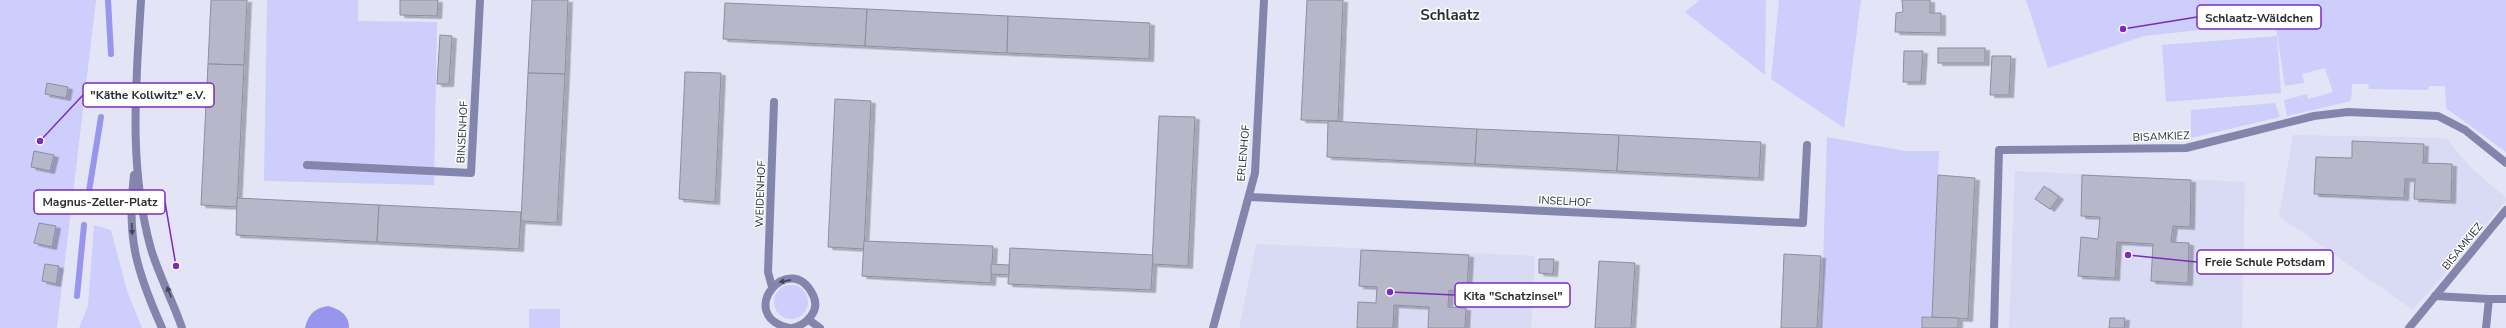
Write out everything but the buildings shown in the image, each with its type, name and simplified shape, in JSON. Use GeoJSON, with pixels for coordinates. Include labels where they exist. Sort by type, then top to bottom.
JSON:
{"type":"FeatureCollection","features":[{"type":"Feature","properties":{"kind":"street"},"geometry":{"type":"LineString","coordinates":[[141,0],[134,120],[135,162],[131,209],[134,256],[162,328]]}},
{"type":"Feature","properties":{"kind":"street","name":"BINSENHOF"},"geometry":{"type":"LineString","coordinates":[[307,165],[471,173],[480,0]]}},
{"type":"Feature","properties":{"kind":"street","name":"ERLENHOF"},"geometry":{"type":"LineString","coordinates":[[1213,328],[1255,173],[1264,0]]}},
{"type":"Feature","properties":{"kind":"street","name":"WEIDENHOF"},"geometry":{"type":"LineString","coordinates":[[774,102],[768,272],[772,287],[767,296],[766,306],[771,319],[779,326],[790,328],[802,326],[809,320]]}},
{"type":"Feature","properties":{"kind":"street","name":"BISAMKIEZ"},"geometry":{"type":"LineString","coordinates":[[1994,328],[2000,150],[2186,148],[2314,116],[2348,112],[2438,116],[2465,130],[2506,163]]}},
{"type":"Feature","properties":{"kind":"street","name":"INSELHOF"},"geometry":{"type":"LineString","coordinates":[[1249,197],[1803,223],[1806,145]]}},
{"type":"Feature","properties":{"kind":"street"},"geometry":{"type":"LineString","coordinates":[[135,162],[152,250],[182,328]]}},
{"type":"Feature","properties":{"kind":"street","name":"BISAMKIEZ"},"geometry":{"type":"LineString","coordinates":[[2409,328],[2506,210]]}},
{"type":"Feature","properties":{"kind":"street"},"geometry":{"type":"LineString","coordinates":[[772,287],[779,281],[789,279],[801,281],[810,288],[815,298],[815,308],[809,320],[820,328]]}},
{"type":"Feature","properties":{"kind":"street"},"geometry":{"type":"LineString","coordinates":[[2435,296],[2506,299]]}},
{"type":"Feature","properties":{"kind":"street"},"geometry":{"type":"LineString","coordinates":[[2486,328],[2489,299]]}},
{"type":"Feature","properties":{"kind":"shaded area"},"geometry":{"type":"Polygon","coordinates":[[[0,0],[96,0],[57,328],[0,328],[0,0]]]}},
{"type":"Feature","properties":{"kind":"shaded area"},"geometry":{"type":"Polygon","coordinates":[[[267,0],[358,0],[358,21],[437,22],[434,185],[264,181],[267,0]]]}},
{"type":"Feature","properties":{"kind":"shaded area"},"geometry":{"type":"Polygon","coordinates":[[[1700,0],[1766,0],[1765,75],[1685,12],[1700,0]]]}},
{"type":"Feature","properties":{"kind":"shaded area"},"geometry":{"type":"Polygon","coordinates":[[[1779,0],[1861,0],[1844,128],[1771,79],[1779,0]]]}},
{"type":"Feature","properties":{"kind":"shaded area"},"geometry":{"type":"Polygon","coordinates":[[[2026,0],[2506,0],[2506,152],[2446,108],[2445,86],[2429,86],[2428,90],[2369,89],[2368,84],[2352,84],[2351,101],[2287,116],[2284,100],[2307,94],[2308,99],[2333,92],[2325,68],[2302,74],[2304,83],[2285,86],[2275,22],[2144,36],[2048,68],[2026,0]]]}},
{"type":"Feature","properties":{"kind":"shaded area"},"geometry":{"type":"Polygon","coordinates":[[[2277,36],[2281,93],[2166,102],[2162,45],[2277,36]]]}},
{"type":"Feature","properties":{"kind":"shaded area"},"geometry":{"type":"Polygon","coordinates":[[[2275,103],[2280,117],[2191,138],[2191,110],[2275,103]]]}},
{"type":"Feature","properties":{"kind":"shaded area"},"geometry":{"type":"Polygon","coordinates":[[[2293,135],[2446,138],[2469,166],[2506,198],[2506,200],[2413,310],[2279,216],[2293,135]]]}},
{"type":"Feature","properties":{"kind":"shaded area"},"geometry":{"type":"Polygon","coordinates":[[[1827,137],[1906,151],[1939,151],[1932,317],[1922,317],[1922,328],[1821,328],[1827,137]]]}},
{"type":"Feature","properties":{"kind":"shaded area"},"geometry":{"type":"Polygon","coordinates":[[[2015,171],[2245,182],[2242,328],[2009,328],[2015,171]]]}},
{"type":"Feature","properties":{"kind":"shaded area"},"geometry":{"type":"Polygon","coordinates":[[[94,225],[111,230],[127,291],[142,328],[79,328],[88,306],[94,225]]]}},
{"type":"Feature","properties":{"kind":"shaded area"},"geometry":{"type":"Polygon","coordinates":[[[1256,244],[1535,256],[1531,328],[1239,328],[1256,244]]]}},
{"type":"Feature","properties":{"kind":"shaded area"},"geometry":{"type":"Polygon","coordinates":[[[788,285],[794,285],[798,286],[805,292],[808,302],[807,309],[801,316],[794,319],[788,319],[784,318],[777,312],[774,305],[774,299],[775,295],[781,288],[788,285]]]}},
{"type":"Feature","properties":{"kind":"shaded area"},"geometry":{"type":"Polygon","coordinates":[[[328,306],[340,311],[346,316],[349,323],[349,328],[305,328],[310,315],[313,312],[319,308],[328,306]]]}},
{"type":"Feature","properties":{"kind":"shaded area"},"geometry":{"type":"Polygon","coordinates":[[[529,309],[560,309],[560,328],[529,328],[529,309]]]}},
{"type":"Feature","properties":{"kind":"waterway"},"geometry":{"type":"LineString","coordinates":[[108,0],[111,54]]}},
{"type":"Feature","properties":{"kind":"waterway"},"geometry":{"type":"LineString","coordinates":[[89,191],[101,117]]}},
{"type":"Feature","properties":{"kind":"waterway"},"geometry":{"type":"LineString","coordinates":[[77,296],[84,225]]}},
{"type":"Feature","properties":{"kind":"place","name":"Schlaatz-Wäldchen"},"geometry":{"type":"Point","coordinates":[2123,29]}},
{"type":"Feature","properties":{"kind":"place","name":"\"Käthe Kollwitz\" e.V."},"geometry":{"type":"Point","coordinates":[40,141]}},
{"type":"Feature","properties":{"kind":"place","name":"Freie Schule Potsdam"},"geometry":{"type":"Point","coordinates":[2128,255]}},
{"type":"Feature","properties":{"kind":"place","name":"Magnus-Zeller-Platz"},"geometry":{"type":"Point","coordinates":[176,266]}},
{"type":"Feature","properties":{"kind":"place","name":"Kita \"Schatzinsel\""},"geometry":{"type":"Point","coordinates":[1390,292]}},
{"type":"Feature","properties":{"kind":"district","name":"Schlaatz"},"geometry":{"type":"Point","coordinates":[1450,15]}}]}
